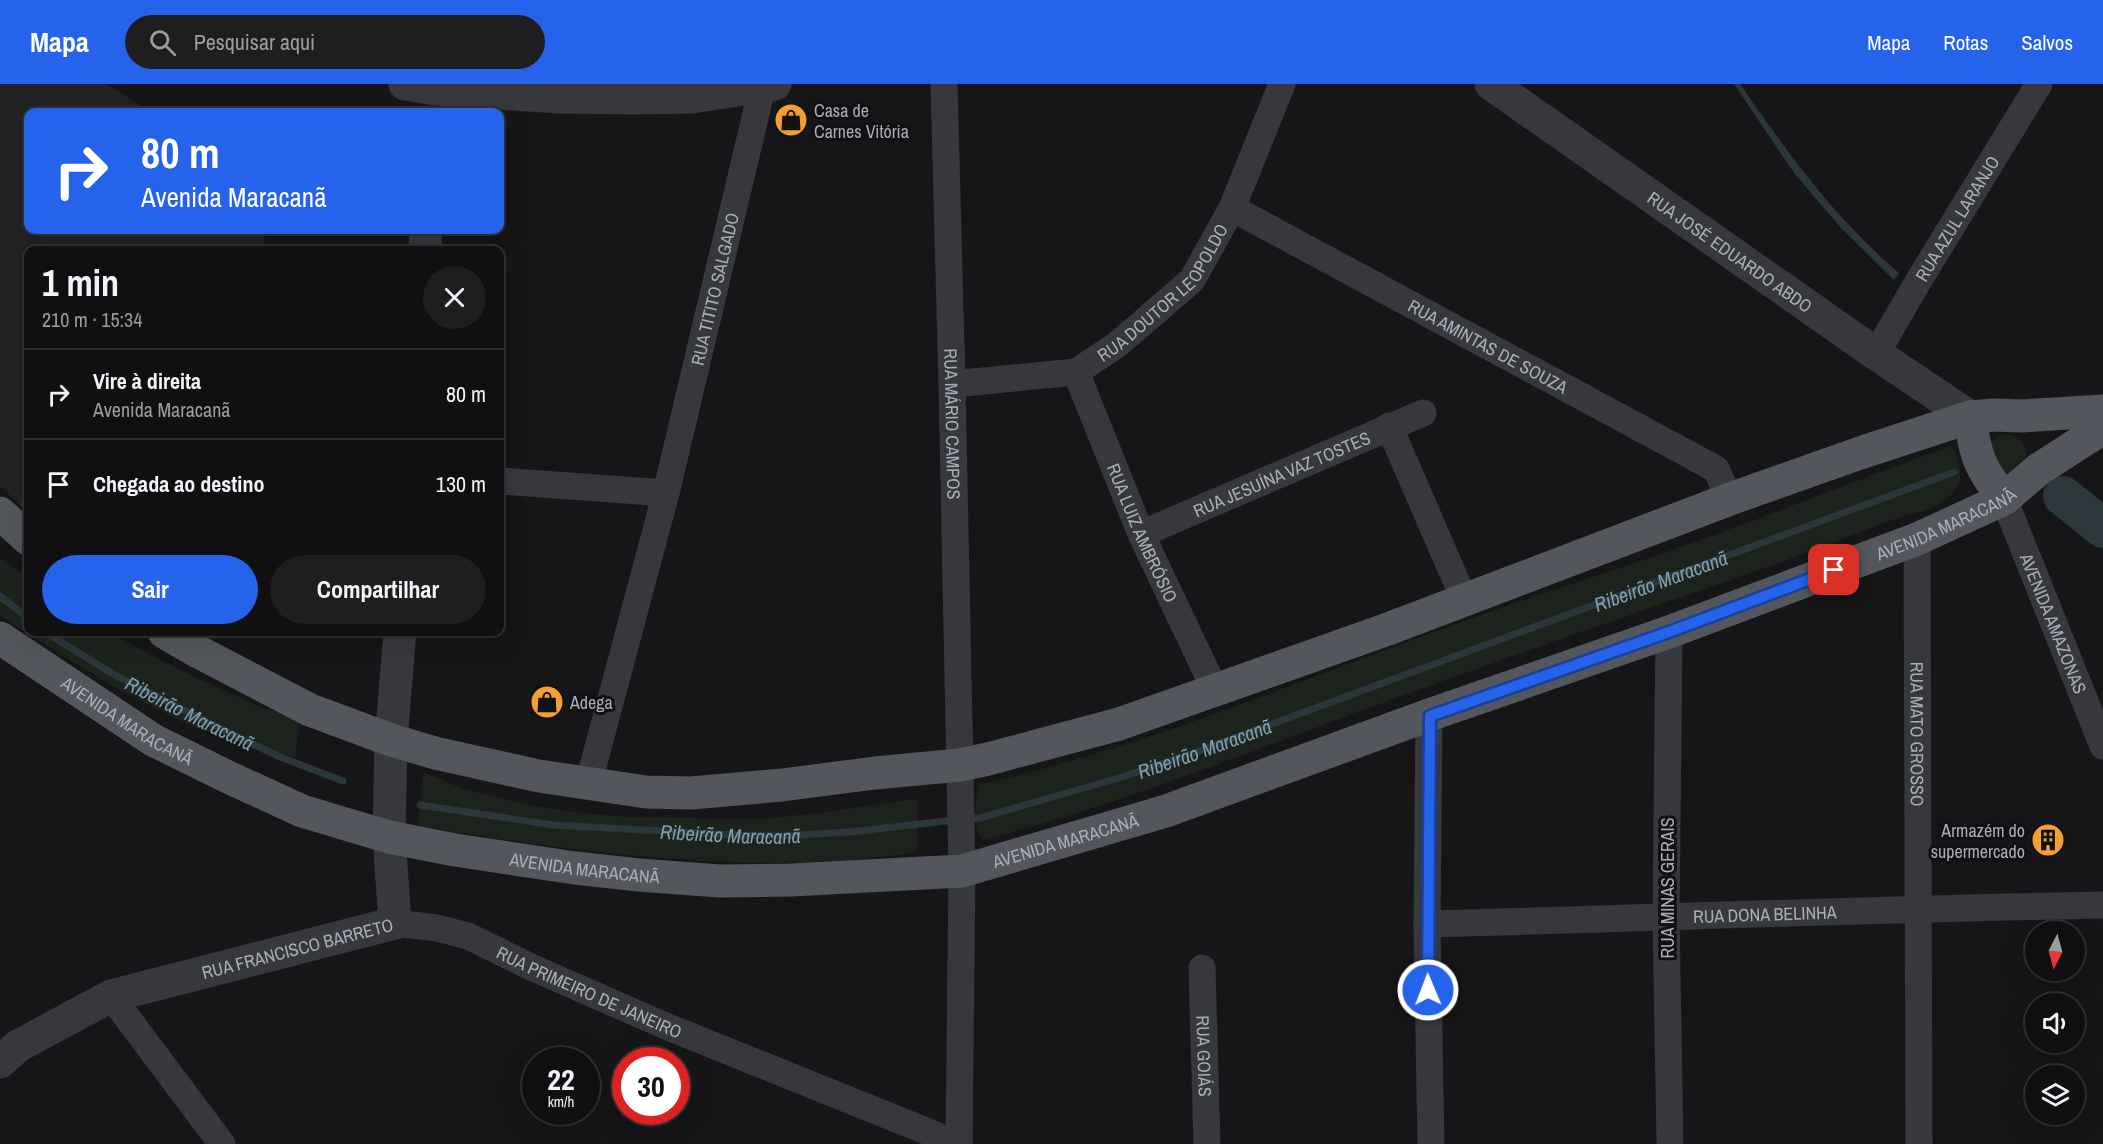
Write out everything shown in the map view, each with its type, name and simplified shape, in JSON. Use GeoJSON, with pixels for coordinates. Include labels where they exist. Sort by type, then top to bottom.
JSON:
{"type":"FeatureCollection","features":[{"type":"Feature","properties":{"kind":"main road"},"geometry":{"type":"LineString","coordinates":[[171,636],[310,710],[391,740],[435,753],[539,776],[646,792],[691,793],[782,785],[875,773],[960,779],[988,759],[1119,724],[1388,629],[1730,499],[1970,417],[2103,411]]}},
{"type":"Feature","properties":{"kind":"main road"},"geometry":{"type":"LineString","coordinates":[[2021,416],[2040,451],[2039,469]]}},
{"type":"Feature","properties":{"kind":"main road"},"geometry":{"type":"LineString","coordinates":[[1970,417],[1974,448],[1986,476],[2004,499]]}},
{"type":"Feature","properties":{"kind":"main road","name":"AVENIDA MARACANÃ"},"geometry":{"type":"LineString","coordinates":[[0,639],[153,740],[302,811],[389,837],[455,850],[563,866],[639,875],[720,880],[791,880],[961,861],[1166,811],[1669,632],[1917,539],[2004,499],[2039,469],[2103,428]]}},
{"type":"Feature","properties":{"kind":"main road"},"geometry":{"type":"LineString","coordinates":[[0,513],[24,535]]}},
{"type":"Feature","properties":{"kind":"street","name":"RUA MÁRIO CAMPOS"},"geometry":{"type":"LineString","coordinates":[[944,84],[960,779],[959,1144]]}},
{"type":"Feature","properties":{"kind":"street","name":"RUA DOUTOR LEOPOLDO"},"geometry":{"type":"LineString","coordinates":[[952,384],[1076,372],[1118,344],[1192,280],[1232,208],[1282,84]]}},
{"type":"Feature","properties":{"kind":"street","name":"RUA JOSÉ EDUARDO ABDO"},"geometry":{"type":"LineString","coordinates":[[1491,84],[1876,354],[1970,417]]}},
{"type":"Feature","properties":{"kind":"street","name":"RUA AZUL LARANJO"},"geometry":{"type":"LineString","coordinates":[[1876,354],[2039,84]]}},
{"type":"Feature","properties":{"kind":"street"},"geometry":{"type":"LineString","coordinates":[[427,92],[560,97],[692,97],[767,85]]}},
{"type":"Feature","properties":{"kind":"street","name":"RUA TITITO SALGADO"},"geometry":{"type":"LineString","coordinates":[[588,784],[666,493],[767,85]]}},
{"type":"Feature","properties":{"kind":"street","name":"RUA AMINTAS DE SOUZA"},"geometry":{"type":"LineString","coordinates":[[1232,208],[1716,469],[1730,499]]}},
{"type":"Feature","properties":{"kind":"street","name":"RUA LUIZ AMBRÓSIO"},"geometry":{"type":"LineString","coordinates":[[1076,372],[1141,534],[1215,690]]}},
{"type":"Feature","properties":{"kind":"street","name":"RUA JESUÍNA VAZ TOSTES"},"geometry":{"type":"LineString","coordinates":[[1141,534],[1423,412]]}},
{"type":"Feature","properties":{"kind":"street"},"geometry":{"type":"LineString","coordinates":[[1389,426],[1464,599]]}},
{"type":"Feature","properties":{"kind":"street"},"geometry":{"type":"LineString","coordinates":[[504,481],[666,493]]}},
{"type":"Feature","properties":{"kind":"street","name":"AVENIDA AMAZONAS"},"geometry":{"type":"LineString","coordinates":[[2004,499],[2103,746]]}},
{"type":"Feature","properties":{"kind":"street","name":"RUA MATO GROSSO"},"geometry":{"type":"LineString","coordinates":[[1917,539],[1919,1144]]}},
{"type":"Feature","properties":{"kind":"street","name":"RUA MINAS GERAIS"},"geometry":{"type":"LineString","coordinates":[[1669,632],[1666,918],[1670,1144]]}},
{"type":"Feature","properties":{"kind":"street","name":"RUA FRANCISCO BARRETO"},"geometry":{"type":"LineString","coordinates":[[0,1062],[18,1046],[111,996],[396,923],[389,837],[391,740],[400,636]]}},
{"type":"Feature","properties":{"kind":"street"},"geometry":{"type":"LineString","coordinates":[[1430,716],[1427,924],[1431,1144]]}},
{"type":"Feature","properties":{"kind":"street","name":"RUA DONA BELINHA"},"geometry":{"type":"LineString","coordinates":[[1427,924],[1918,908],[2103,905]]}},
{"type":"Feature","properties":{"kind":"street","name":"RUA PRIMEIRO DE JANEIRO"},"geometry":{"type":"LineString","coordinates":[[396,923],[437,928],[468,936],[531,967],[668,1027],[936,1135],[947,1144]]}},
{"type":"Feature","properties":{"kind":"street","name":"RUA GOIÁS"},"geometry":{"type":"LineString","coordinates":[[1202,968],[1206,1144]]}},
{"type":"Feature","properties":{"kind":"street"},"geometry":{"type":"LineString","coordinates":[[111,996],[222,1144]]}},
{"type":"Feature","properties":{"kind":"shaded area"},"geometry":{"type":"Polygon","coordinates":[[[0,84],[107,84],[144,108],[24,108],[24,234],[265,234],[264,246],[24,246],[24,509],[0,486],[0,84]]]}},
{"type":"Feature","properties":{"kind":"shaded area"},"geometry":{"type":"Polygon","coordinates":[[[1734,84],[1740,84],[1794,159],[1833,207],[1899,273],[1894,280],[1841,228],[1794,173],[1734,84]]]}},
{"type":"Feature","properties":{"kind":"shaded area"},"geometry":{"type":"Polygon","coordinates":[[[2007,434],[2021,442],[2026,458],[2008,475],[2001,475],[1989,443],[2000,435],[2007,434]]]}},
{"type":"Feature","properties":{"kind":"shaded area"},"geometry":{"type":"Polygon","coordinates":[[[1950,447],[1954,449],[1959,464],[1959,483],[1951,495],[1932,508],[1888,521],[1777,563],[1386,701],[1121,799],[982,840],[979,834],[975,812],[980,784],[1086,757],[1242,704],[1471,618],[1698,541],[1950,447]]]}},
{"type":"Feature","properties":{"kind":"shaded area"},"geometry":{"type":"Polygon","coordinates":[[[0,558],[24,575],[24,631],[0,615],[0,558]]]}},
{"type":"Feature","properties":{"kind":"shaded area"},"geometry":{"type":"Polygon","coordinates":[[[31,636],[116,636],[180,670],[258,706],[300,718],[295,757],[268,751],[191,726],[111,685],[31,636]]]}},
{"type":"Feature","properties":{"kind":"shaded area"},"geometry":{"type":"Polygon","coordinates":[[[423,772],[461,788],[529,805],[627,817],[762,819],[913,799],[917,801],[917,852],[795,863],[731,862],[604,853],[418,826],[423,772]]]}},
{"type":"Feature","properties":{"kind":"waterway","name":"Ribeirão Maracanã"},"geometry":{"type":"LineString","coordinates":[[966,819],[980,818],[1122,777],[1196,752],[1954,472]]}},
{"type":"Feature","properties":{"kind":"waterway","name":"Ribeirão Maracanã"},"geometry":{"type":"LineString","coordinates":[[2063,496],[2103,528]]}},
{"type":"Feature","properties":{"kind":"waterway","name":"Ribeirão Maracanã"},"geometry":{"type":"LineString","coordinates":[[0,596],[24,615]]}},
{"type":"Feature","properties":{"kind":"waterway","name":"Ribeirão Maracanã"},"geometry":{"type":"LineString","coordinates":[[51,636],[113,674],[211,724],[280,757],[343,781]]}},
{"type":"Feature","properties":{"kind":"waterway","name":"Ribeirão Maracanã"},"geometry":{"type":"LineString","coordinates":[[420,805],[553,825],[735,835],[780,836],[850,832],[955,820]]}},
{"type":"Feature","properties":{"kind":"place","name":"Casa de Carnes Vitória"},"geometry":{"type":"Point","coordinates":[791,120]}},
{"type":"Feature","properties":{"kind":"place","name":"Adega"},"geometry":{"type":"Point","coordinates":[547,702]}},
{"type":"Feature","properties":{"kind":"place","name":"Armazém do supermercado"},"geometry":{"type":"Point","coordinates":[2048,840]}},
{"type":"Feature","properties":{"kind":"route"},"geometry":{"type":"LineString","coordinates":[[1428,990],[1430,716],[1669,632],[1834,570]]}}]}
